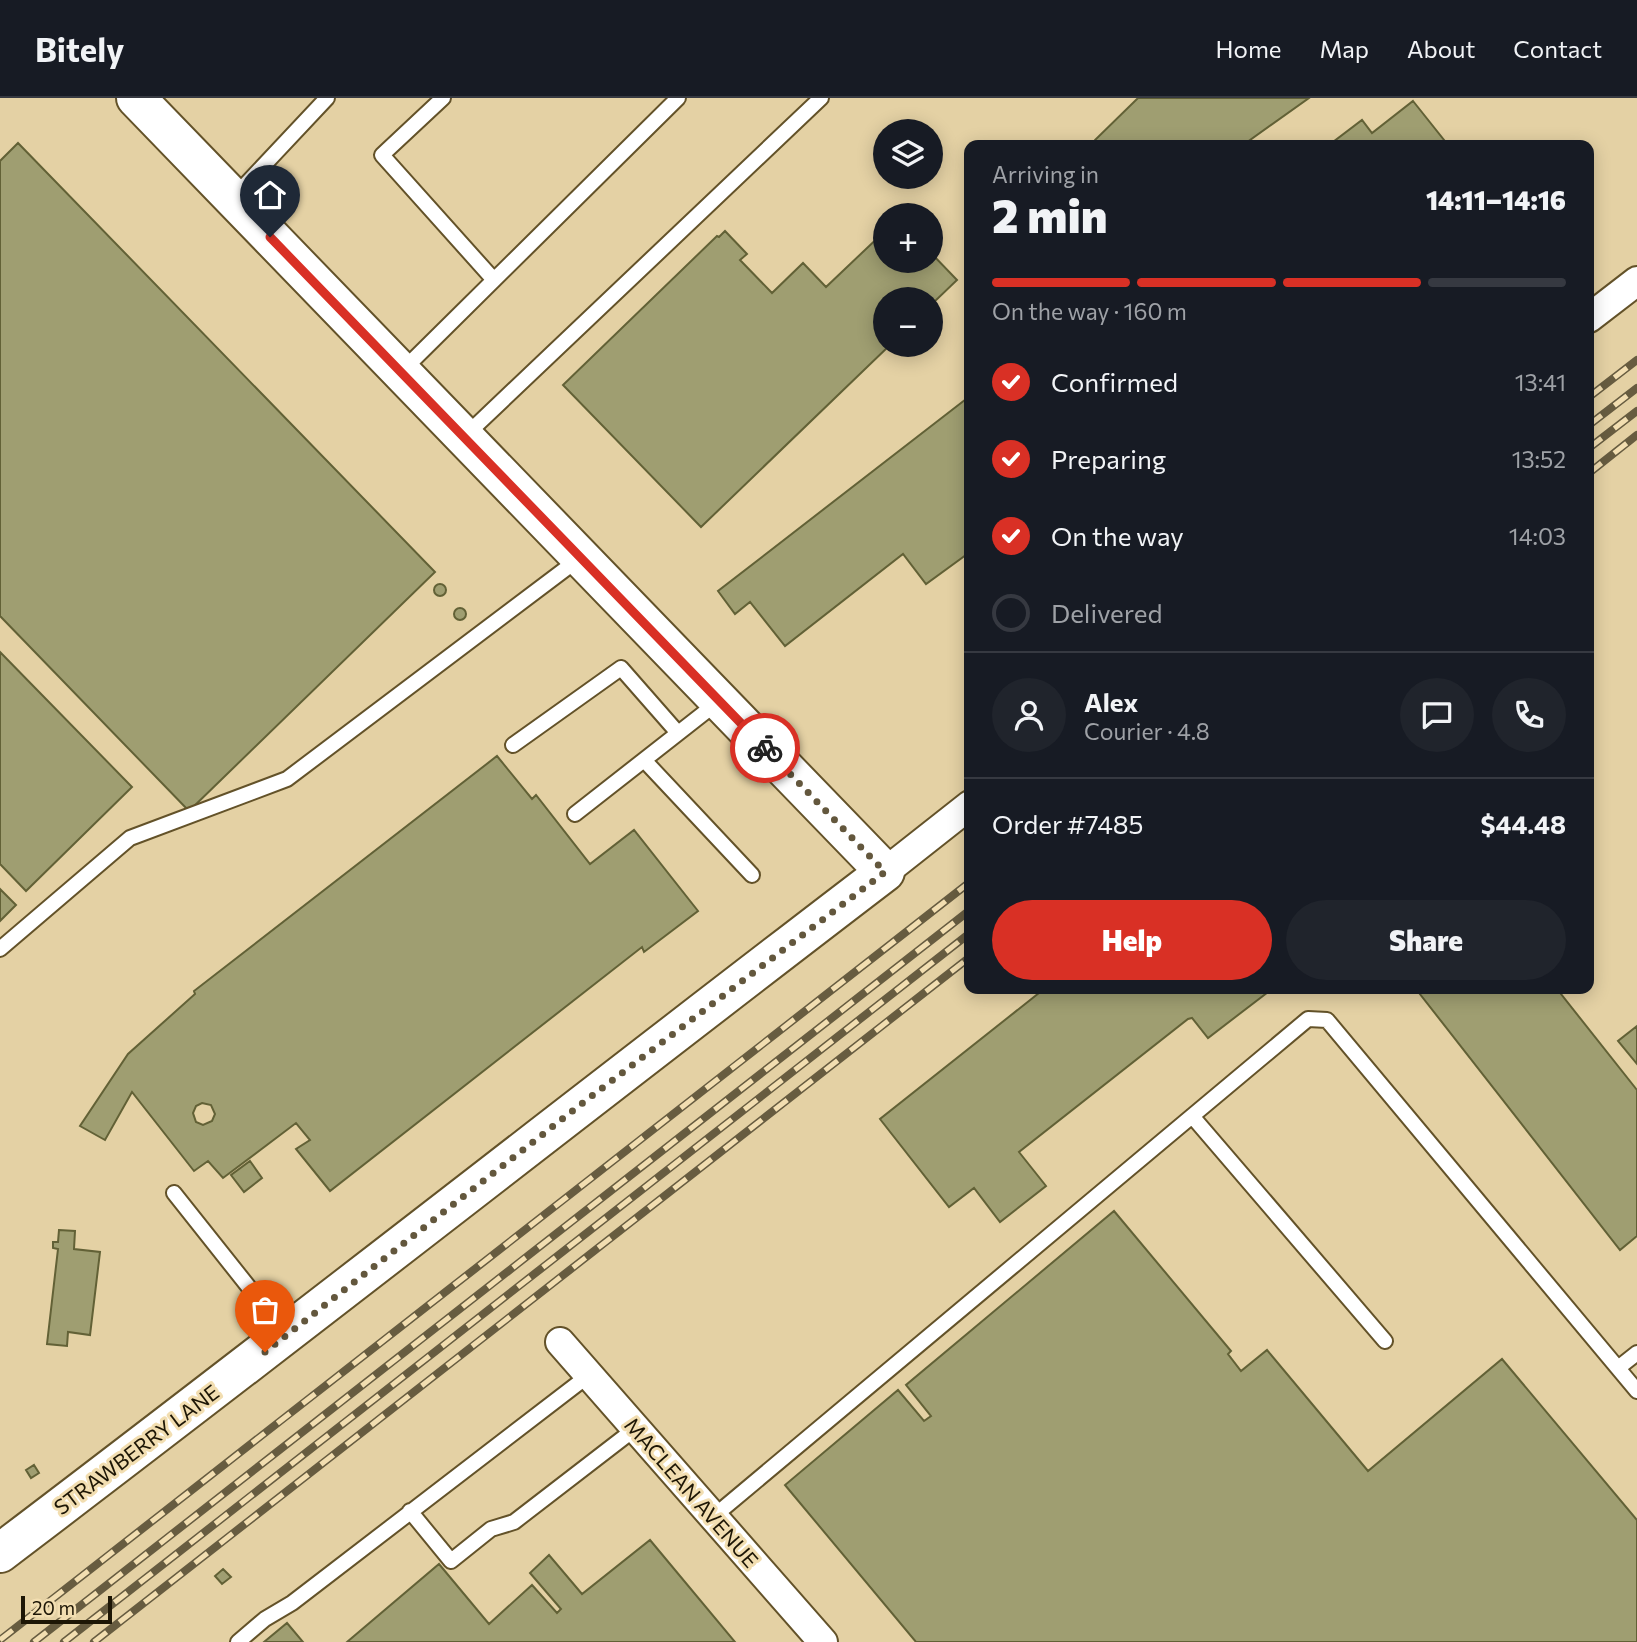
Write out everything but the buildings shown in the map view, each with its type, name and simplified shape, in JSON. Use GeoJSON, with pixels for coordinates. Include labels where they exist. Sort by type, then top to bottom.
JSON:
{"type":"FeatureCollection","features":[{"type":"Feature","properties":{"kind":"street"},"geometry":{"type":"LineString","coordinates":[[136,98],[885,872]]}},
{"type":"Feature","properties":{"kind":"street"},"geometry":{"type":"LineString","coordinates":[[1594,314],[1637,281]]}},
{"type":"Feature","properties":{"kind":"street","name":"STRAWBERRY LANE"},"geometry":{"type":"LineString","coordinates":[[0,1553],[287,1336],[584,1102],[964,810]]}},
{"type":"Feature","properties":{"kind":"street","name":"MACLEAN AVENUE"},"geometry":{"type":"LineString","coordinates":[[560,1342],[823,1642]]}},
{"type":"Feature","properties":{"kind":"lane"},"geometry":{"type":"LineString","coordinates":[[233,198],[327,98]]}},
{"type":"Feature","properties":{"kind":"lane"},"geometry":{"type":"LineString","coordinates":[[443,98],[382,155],[494,280]]}},
{"type":"Feature","properties":{"kind":"lane"},"geometry":{"type":"LineString","coordinates":[[401,372],[678,98]]}},
{"type":"Feature","properties":{"kind":"lane"},"geometry":{"type":"LineString","coordinates":[[464,437],[821,98]]}},
{"type":"Feature","properties":{"kind":"lane"},"geometry":{"type":"LineString","coordinates":[[0,949],[130,838],[288,779],[580,557]]}},
{"type":"Feature","properties":{"kind":"lane"},"geometry":{"type":"LineString","coordinates":[[513,745],[621,668],[677,733]]}},
{"type":"Feature","properties":{"kind":"lane"},"geometry":{"type":"LineString","coordinates":[[575,814],[719,701]]}},
{"type":"Feature","properties":{"kind":"lane"},"geometry":{"type":"LineString","coordinates":[[644,760],[752,875]]}},
{"type":"Feature","properties":{"kind":"lane"},"geometry":{"type":"LineString","coordinates":[[713,1517],[1308,1018],[1327,1020],[1637,1391]]}},
{"type":"Feature","properties":{"kind":"lane"},"geometry":{"type":"LineString","coordinates":[[1192,1116],[1385,1341]]}},
{"type":"Feature","properties":{"kind":"lane"},"geometry":{"type":"LineString","coordinates":[[174,1193],[287,1336]]}},
{"type":"Feature","properties":{"kind":"lane"},"geometry":{"type":"LineString","coordinates":[[1618,1368],[1637,1353]]}},
{"type":"Feature","properties":{"kind":"lane"},"geometry":{"type":"LineString","coordinates":[[239,1642],[265,1619],[292,1603],[589,1375]]}},
{"type":"Feature","properties":{"kind":"lane"},"geometry":{"type":"LineString","coordinates":[[410,1511],[451,1560],[492,1529],[513,1522],[636,1428]]}},
{"type":"Feature","properties":{"kind":"railway"},"geometry":{"type":"LineString","coordinates":[[1594,393],[1637,360]]}},
{"type":"Feature","properties":{"kind":"railway"},"geometry":{"type":"LineString","coordinates":[[1594,421],[1637,388]]}},
{"type":"Feature","properties":{"kind":"railway"},"geometry":{"type":"LineString","coordinates":[[1594,444],[1637,411]]}},
{"type":"Feature","properties":{"kind":"railway"},"geometry":{"type":"LineString","coordinates":[[1594,469],[1637,435]]}},
{"type":"Feature","properties":{"kind":"railway"},"geometry":{"type":"LineString","coordinates":[[0,1640],[964,887]]}},
{"type":"Feature","properties":{"kind":"railway"},"geometry":{"type":"LineString","coordinates":[[34,1642],[964,915]]}},
{"type":"Feature","properties":{"kind":"railway"},"geometry":{"type":"LineString","coordinates":[[64,1642],[964,938]]}},
{"type":"Feature","properties":{"kind":"railway"},"geometry":{"type":"LineString","coordinates":[[94,1642],[964,962]]}},
{"type":"Feature","properties":{"kind":"way so far"},"geometry":{"type":"LineString","coordinates":[[265,1352],[584,1102],[885,872],[765,748]]}},
{"type":"Feature","properties":{"kind":"route"},"geometry":{"type":"LineString","coordinates":[[270,237],[765,748]]}}]}
